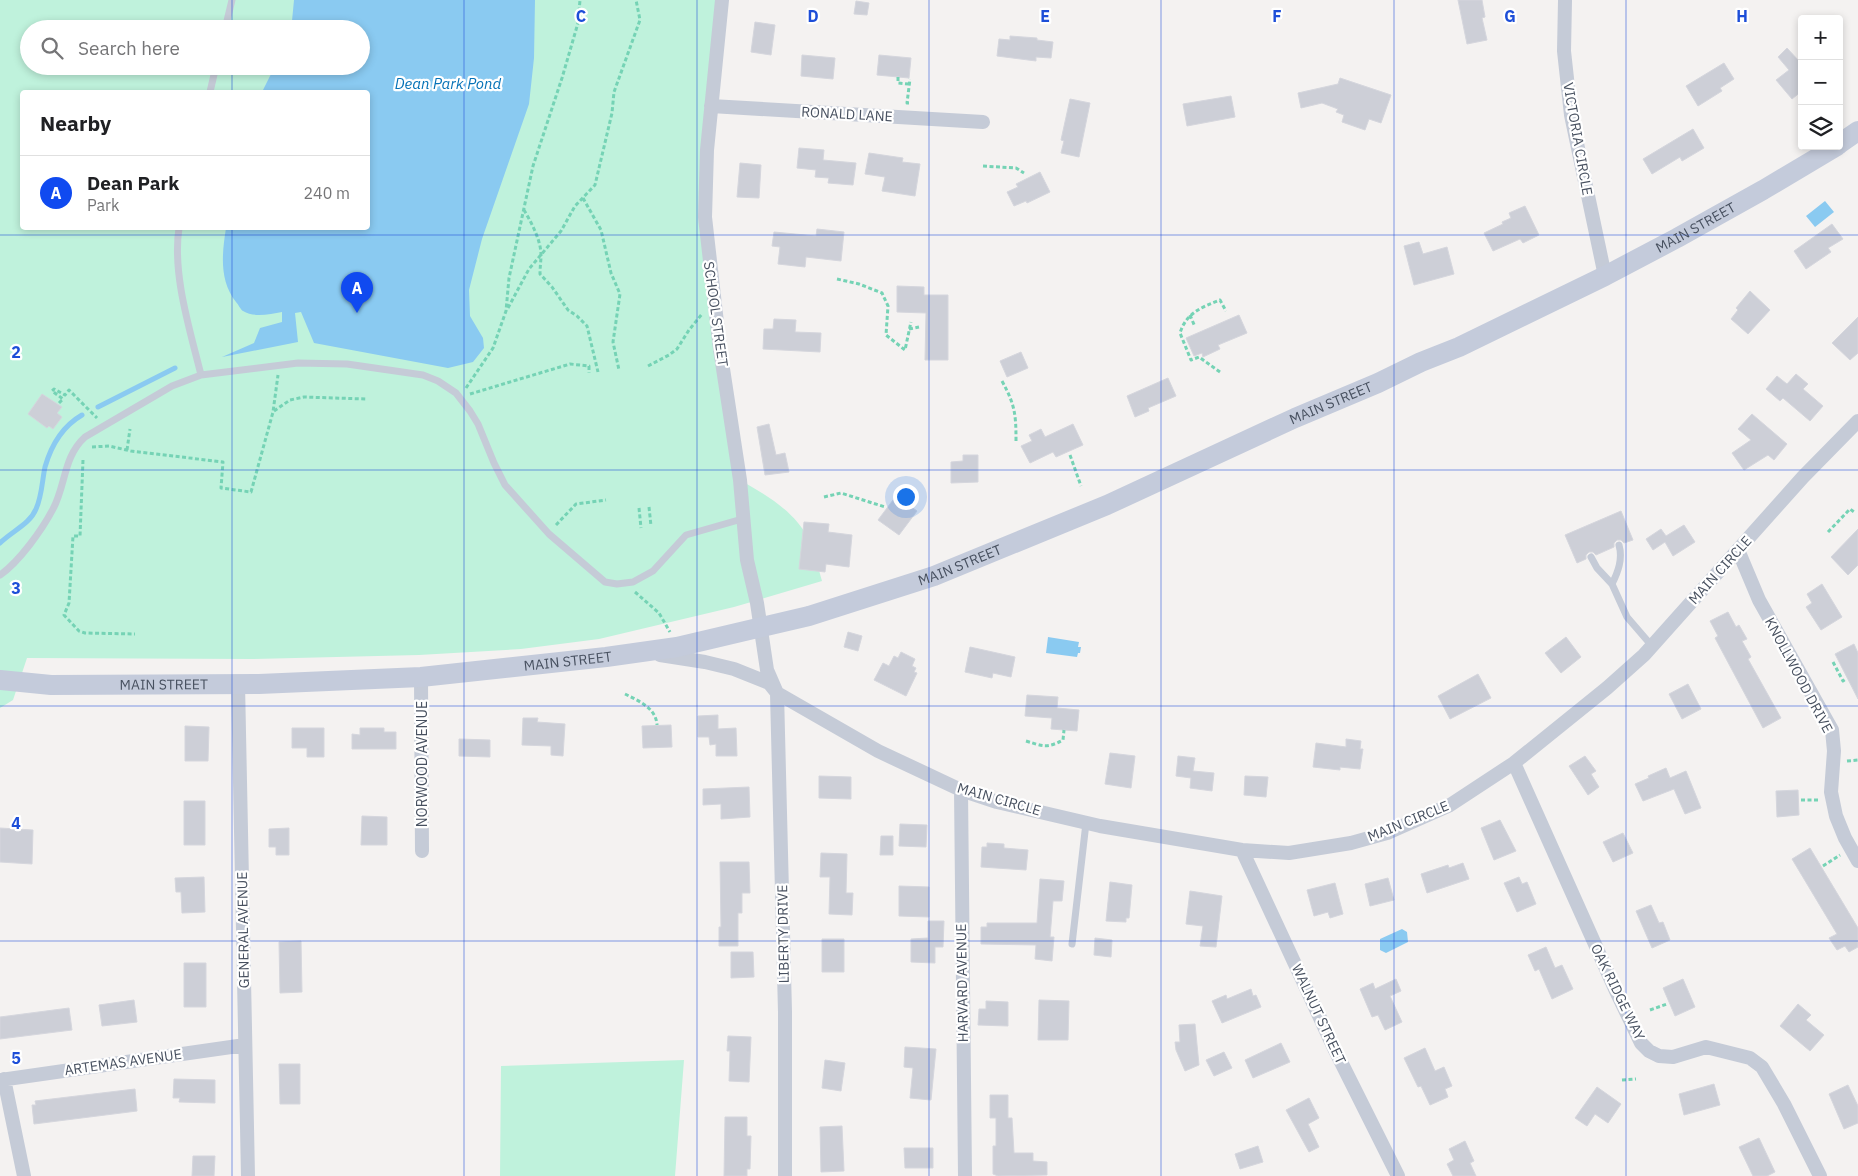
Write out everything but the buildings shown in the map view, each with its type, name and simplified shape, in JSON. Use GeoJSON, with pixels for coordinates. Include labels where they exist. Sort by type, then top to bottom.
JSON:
{"type":"FeatureCollection","features":[{"type":"Feature","properties":{"kind":"main road","name":"MAIN STREET"},"geometry":{"type":"LineString","coordinates":[[1843,142],[1858,131]]}},
{"type":"Feature","properties":{"kind":"main road","name":"MAIN STREET"},"geometry":{"type":"LineString","coordinates":[[0,680],[51,685],[329,682],[422,676],[677,647],[809,616],[934,576],[1104,506],[1295,418],[1459,347],[1605,276],[1764,190],[1830,150]]}},
{"type":"Feature","properties":{"kind":"street","name":"SCHOOL STREET"},"geometry":{"type":"LineString","coordinates":[[722,0],[707,150],[705,217],[714,302],[738,470],[747,560],[761,626]]}},
{"type":"Feature","properties":{"kind":"street","name":"VICTORIA CIRCLE"},"geometry":{"type":"LineString","coordinates":[[1565,1],[1564,51],[1571,115],[1605,276]]}},
{"type":"Feature","properties":{"kind":"street","name":"RONALD LANE"},"geometry":{"type":"LineString","coordinates":[[712,106],[983,122]]}},
{"type":"Feature","properties":{"kind":"street","name":"MAIN CIRCLE"},"geometry":{"type":"LineString","coordinates":[[633,653],[675,657],[729,668],[769,683],[777,693],[878,751],[961,790],[997,802],[1086,823],[1242,850],[1289,853],[1351,843],[1387,833],[1450,805],[1514,763],[1607,688],[1652,646],[1803,477],[1858,421]]}},
{"type":"Feature","properties":{"kind":"street","name":"KNOLLWOOD DRIVE"},"geometry":{"type":"LineString","coordinates":[[1738,550],[1760,600],[1832,730],[1834,751],[1831,792],[1836,816],[1844,838],[1858,861]]}},
{"type":"Feature","properties":{"kind":"street"},"geometry":{"type":"LineString","coordinates":[[761,626],[767,670],[777,693]]}},
{"type":"Feature","properties":{"kind":"street","name":"NORWOOD AVENUE"},"geometry":{"type":"LineString","coordinates":[[422,676],[422,852]]}},
{"type":"Feature","properties":{"kind":"street","name":"GENERAL AVENUE"},"geometry":{"type":"LineString","coordinates":[[238,683],[248,1176]]}},
{"type":"Feature","properties":{"kind":"street","name":"LIBERTY DRIVE"},"geometry":{"type":"LineString","coordinates":[[777,693],[785,1012],[786,1176]]}},
{"type":"Feature","properties":{"kind":"street","name":"OAK RIDGE WAY"},"geometry":{"type":"LineString","coordinates":[[1514,763],[1615,990],[1641,1042],[1649,1051],[1659,1056],[1673,1057],[1706,1047],[1750,1058],[1762,1067],[1784,1104],[1820,1176]]}},
{"type":"Feature","properties":{"kind":"street","name":"HARVARD AVENUE"},"geometry":{"type":"LineString","coordinates":[[961,790],[965,1176]]}},
{"type":"Feature","properties":{"kind":"street","name":"WALNUT STREET"},"geometry":{"type":"LineString","coordinates":[[1242,850],[1334,1048],[1398,1176]]}},
{"type":"Feature","properties":{"kind":"street","name":"ARTEMAS AVENUE"},"geometry":{"type":"LineString","coordinates":[[2,1080],[245,1045]]}},
{"type":"Feature","properties":{"kind":"street"},"geometry":{"type":"LineString","coordinates":[[2,1080],[24,1176]]}},
{"type":"Feature","properties":{"kind":"lane"},"geometry":{"type":"LineString","coordinates":[[227,20],[232,0]]}},
{"type":"Feature","properties":{"kind":"lane"},"geometry":{"type":"LineString","coordinates":[[210,90],[214,75]]}},
{"type":"Feature","properties":{"kind":"lane"},"geometry":{"type":"LineString","coordinates":[[179,230],[177,261],[201,375]]}},
{"type":"Feature","properties":{"kind":"lane"},"geometry":{"type":"LineString","coordinates":[[0,574],[8,570],[54,509],[67,465],[76,445],[85,437],[172,386],[201,375],[298,363],[347,364],[405,371],[438,381],[456,393],[478,424],[494,463],[506,485],[549,534],[604,582],[633,582],[653,571],[686,535],[742,520]]}},
{"type":"Feature","properties":{"kind":"lane"},"geometry":{"type":"LineString","coordinates":[[1612,584],[1618,571],[1622,552],[1619,545]]}},
{"type":"Feature","properties":{"kind":"lane"},"geometry":{"type":"LineString","coordinates":[[1591,557],[1597,568],[1612,584],[1627,617],[1652,646]]}},
{"type":"Feature","properties":{"kind":"lane"},"geometry":{"type":"LineString","coordinates":[[1072,944],[1086,823]]}},
{"type":"Feature","properties":{"kind":"path"},"geometry":{"type":"LineString","coordinates":[[506,311],[508,278],[533,166],[578,23],[580,0]]}},
{"type":"Feature","properties":{"kind":"path"},"geometry":{"type":"LineString","coordinates":[[460,397],[493,348],[506,311],[529,270],[561,231],[575,206],[595,185],[612,113],[614,92],[640,20],[636,0]]}},
{"type":"Feature","properties":{"kind":"path"},"geometry":{"type":"LineString","coordinates":[[898,77],[898,83],[909,84]]}},
{"type":"Feature","properties":{"kind":"path"},"geometry":{"type":"LineString","coordinates":[[910,79],[907,103],[915,103]]}},
{"type":"Feature","properties":{"kind":"path"},"geometry":{"type":"LineString","coordinates":[[983,166],[1016,168],[1024,173]]}},
{"type":"Feature","properties":{"kind":"path"},"geometry":{"type":"LineString","coordinates":[[583,198],[601,230],[611,273],[620,294],[613,342],[619,370]]}},
{"type":"Feature","properties":{"kind":"path"},"geometry":{"type":"LineString","coordinates":[[523,210],[535,233],[541,254],[540,274],[568,310],[587,326],[598,372]]}},
{"type":"Feature","properties":{"kind":"path"},"geometry":{"type":"LineString","coordinates":[[837,279],[859,284],[882,293],[888,306],[886,335],[904,350],[910,322]]}},
{"type":"Feature","properties":{"kind":"path"},"geometry":{"type":"LineString","coordinates":[[1220,372],[1199,357],[1192,360],[1180,333],[1182,324],[1195,310],[1220,300],[1226,311]]}},
{"type":"Feature","properties":{"kind":"path"},"geometry":{"type":"LineString","coordinates":[[648,366],[677,349],[693,324],[714,302]]}},
{"type":"Feature","properties":{"kind":"path"},"geometry":{"type":"LineString","coordinates":[[1190,316],[1195,327]]}},
{"type":"Feature","properties":{"kind":"path"},"geometry":{"type":"LineString","coordinates":[[909,329],[919,327]]}},
{"type":"Feature","properties":{"kind":"path"},"geometry":{"type":"LineString","coordinates":[[460,397],[570,364],[589,366],[590,373]]}},
{"type":"Feature","properties":{"kind":"path"},"geometry":{"type":"LineString","coordinates":[[91,448],[109,446],[223,462],[221,488],[251,492],[273,412],[279,365]]}},
{"type":"Feature","properties":{"kind":"path"},"geometry":{"type":"LineString","coordinates":[[1002,381],[1012,400],[1016,416],[1016,441]]}},
{"type":"Feature","properties":{"kind":"path"},"geometry":{"type":"LineString","coordinates":[[60,404],[63,399],[52,392],[54,389],[64,395],[69,390],[105,426]]}},
{"type":"Feature","properties":{"kind":"path"},"geometry":{"type":"LineString","coordinates":[[273,412],[290,400],[304,397],[366,399]]}},
{"type":"Feature","properties":{"kind":"path"},"geometry":{"type":"LineString","coordinates":[[127,450],[130,429]]}},
{"type":"Feature","properties":{"kind":"path"},"geometry":{"type":"LineString","coordinates":[[85,453],[83,460],[80,536],[73,536],[69,603],[64,615],[79,632],[135,634]]}},
{"type":"Feature","properties":{"kind":"path"},"geometry":{"type":"LineString","coordinates":[[1070,455],[1081,486]]}},
{"type":"Feature","properties":{"kind":"path"},"geometry":{"type":"LineString","coordinates":[[824,497],[841,493],[885,507]]}},
{"type":"Feature","properties":{"kind":"path"},"geometry":{"type":"LineString","coordinates":[[549,534],[576,504],[606,500]]}},
{"type":"Feature","properties":{"kind":"path"},"geometry":{"type":"LineString","coordinates":[[649,507],[651,526]]}},
{"type":"Feature","properties":{"kind":"path"},"geometry":{"type":"LineString","coordinates":[[639,508],[641,528]]}},
{"type":"Feature","properties":{"kind":"path"},"geometry":{"type":"LineString","coordinates":[[1828,532],[1850,509],[1854,512]]}},
{"type":"Feature","properties":{"kind":"path"},"geometry":{"type":"LineString","coordinates":[[622,583],[659,613],[668,626],[677,647]]}},
{"type":"Feature","properties":{"kind":"path"},"geometry":{"type":"LineString","coordinates":[[1833,662],[1843,680],[1846,679]]}},
{"type":"Feature","properties":{"kind":"path"},"geometry":{"type":"LineString","coordinates":[[625,694],[641,702],[652,711],[656,718],[657,726]]}},
{"type":"Feature","properties":{"kind":"path"},"geometry":{"type":"LineString","coordinates":[[1026,740],[1042,746],[1052,746],[1063,740],[1064,730]]}},
{"type":"Feature","properties":{"kind":"path"},"geometry":{"type":"LineString","coordinates":[[1851,761],[1858,760]]}},
{"type":"Feature","properties":{"kind":"path"},"geometry":{"type":"LineString","coordinates":[[1801,800],[1821,800]]}},
{"type":"Feature","properties":{"kind":"path"},"geometry":{"type":"LineString","coordinates":[[1823,866],[1843,854]]}},
{"type":"Feature","properties":{"kind":"path"},"geometry":{"type":"LineString","coordinates":[[1650,1010],[1667,1004]]}},
{"type":"Feature","properties":{"kind":"path"},"geometry":{"type":"LineString","coordinates":[[1622,1080],[1636,1079]]}},
{"type":"Feature","properties":{"kind":"green space"},"geometry":{"type":"Polygon","coordinates":[[[0,0],[717,0],[701,145],[740,480],[779,505],[796,520],[809,540],[822,581],[734,607],[599,639],[521,649],[419,655],[251,659],[27,658],[13,700],[0,708],[0,0]]]}},
{"type":"Feature","properties":{"kind":"green space"},"geometry":{"type":"Polygon","coordinates":[[[684,1060],[675,1176],[500,1176],[501,1066],[684,1060]]]}},
{"type":"Feature","properties":{"kind":"water","name":"Dean Park Pond"},"geometry":{"type":"Polygon","coordinates":[[[294,0],[535,0],[534,58],[529,104],[482,239],[469,290],[470,316],[483,338],[484,348],[473,362],[448,368],[314,343],[301,312],[295,313],[298,342],[222,357],[254,343],[260,328],[282,322],[282,312],[257,315],[243,311],[231,294],[224,276],[223,266],[226,230],[370,230],[370,90],[263,90],[270,75],[370,75],[370,20],[292,20],[294,0]]]}},
{"type":"Feature","properties":{"kind":"water"},"geometry":{"type":"Polygon","coordinates":[[[1825,201],[1834,212],[1815,227],[1806,216],[1825,201]]]}},
{"type":"Feature","properties":{"kind":"water"},"geometry":{"type":"Polygon","coordinates":[[[1048,637],[1079,642],[1078,647],[1081,647],[1080,653],[1078,653],[1077,657],[1046,653],[1048,637]]]}},
{"type":"Feature","properties":{"kind":"water"},"geometry":{"type":"Polygon","coordinates":[[[1402,929],[1407,932],[1408,942],[1386,953],[1380,950],[1380,939],[1402,929]]]}},
{"type":"Feature","properties":{"kind":"waterway"},"geometry":{"type":"LineString","coordinates":[[98,407],[175,368]]}},
{"type":"Feature","properties":{"kind":"waterway"},"geometry":{"type":"LineString","coordinates":[[0,543],[30,519],[40,499],[45,467],[51,452],[59,437],[69,425],[82,415]]}},
{"type":"Feature","properties":{"kind":"place","name":"Dean Park"},"geometry":{"type":"Point","coordinates":[357,313]}}]}
